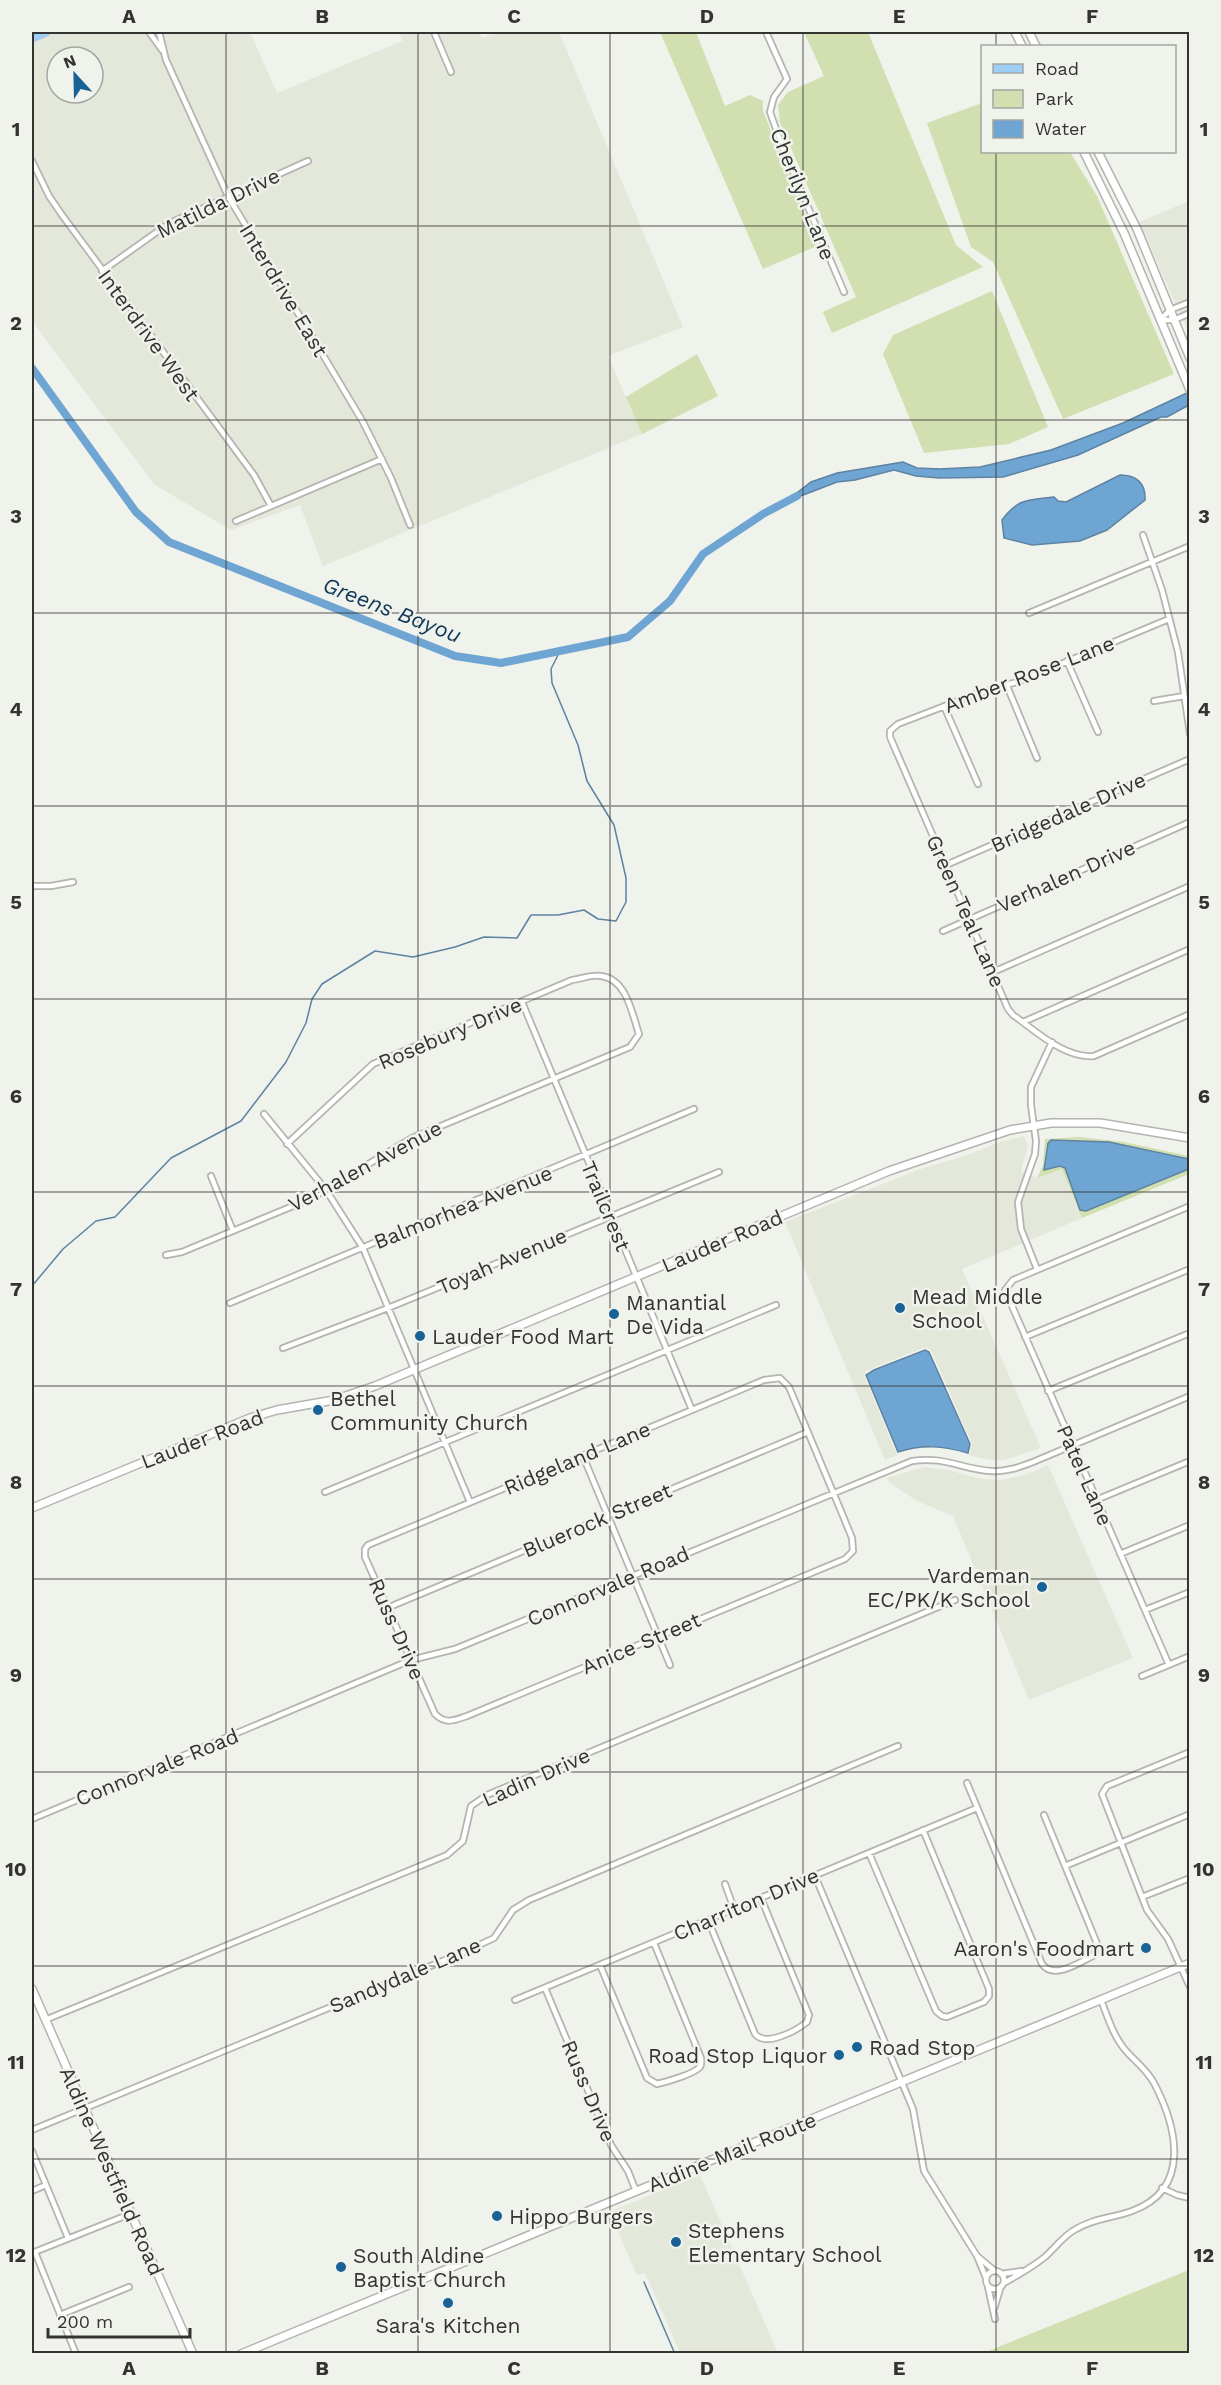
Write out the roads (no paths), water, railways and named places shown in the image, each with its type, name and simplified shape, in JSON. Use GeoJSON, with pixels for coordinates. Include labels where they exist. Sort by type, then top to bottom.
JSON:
{"type":"FeatureCollection","features":[{"type":"Feature","properties":{"kind":"main road"},"geometry":{"type":"LineString","coordinates":[[32,38],[46,32]]}},
{"type":"Feature","properties":{"kind":"main road"},"geometry":{"type":"LineString","coordinates":[[1084,153],[1124,233],[1190,390]]}},
{"type":"Feature","properties":{"kind":"main road"},"geometry":{"type":"LineString","coordinates":[[1098,153],[1137,230],[1190,358]]}},
{"type":"Feature","properties":{"kind":"main road","name":"Lauder Road"},"geometry":{"type":"LineString","coordinates":[[32,1508],[250,1418],[277,1410],[334,1400],[413,1370],[889,1171],[990,1136],[1034,1125],[1076,1122],[1100,1123],[1190,1138]]}},
{"type":"Feature","properties":{"kind":"main road","name":"Aldine Mail Route"},"geometry":{"type":"LineString","coordinates":[[241,2354],[1190,1963]]}},
{"type":"Feature","properties":{"kind":"main road","name":"Aldine Westfield Road"},"geometry":{"type":"LineString","coordinates":[[32,1989],[193,2354]]}},
{"type":"Feature","properties":{"kind":"street","name":"Interdrive East"},"geometry":{"type":"LineString","coordinates":[[149,32],[164,52]]}},
{"type":"Feature","properties":{"kind":"street","name":"Interdrive East"},"geometry":{"type":"LineString","coordinates":[[159,32],[164,52],[228,196],[346,393],[382,459],[410,525]]}},
{"type":"Feature","properties":{"kind":"street"},"geometry":{"type":"LineString","coordinates":[[434,32],[451,72]]}},
{"type":"Feature","properties":{"kind":"street","name":"Cherilyn Lane"},"geometry":{"type":"LineString","coordinates":[[766,32],[787,79],[774,97],[770,112],[782,146],[844,292]]}},
{"type":"Feature","properties":{"kind":"street","name":"Interdrive West"},"geometry":{"type":"LineString","coordinates":[[32,161],[49,196],[254,475],[271,506]]}},
{"type":"Feature","properties":{"kind":"street","name":"Matilda Drive"},"geometry":{"type":"LineString","coordinates":[[102,271],[168,224],[308,161]]}},
{"type":"Feature","properties":{"kind":"street"},"geometry":{"type":"LineString","coordinates":[[1160,320],[1170,310],[1190,302]]}},
{"type":"Feature","properties":{"kind":"street"},"geometry":{"type":"LineString","coordinates":[[1160,320],[1174,320],[1190,313]]}},
{"type":"Feature","properties":{"kind":"street"},"geometry":{"type":"LineString","coordinates":[[236,521],[382,459]]}},
{"type":"Feature","properties":{"kind":"street"},"geometry":{"type":"LineString","coordinates":[[1143,535],[1153,561],[1178,652],[1190,734]]}},
{"type":"Feature","properties":{"kind":"street"},"geometry":{"type":"LineString","coordinates":[[1029,613],[1190,546]]}},
{"type":"Feature","properties":{"kind":"street","name":"Amber Rose Lane"},"geometry":{"type":"LineString","coordinates":[[891,731],[898,724],[976,694],[1007,686],[1169,619]]}},
{"type":"Feature","properties":{"kind":"street"},"geometry":{"type":"LineString","coordinates":[[1067,661],[1098,732]]}},
{"type":"Feature","properties":{"kind":"street"},"geometry":{"type":"LineString","coordinates":[[1007,686],[1037,758]]}},
{"type":"Feature","properties":{"kind":"street"},"geometry":{"type":"LineString","coordinates":[[1154,700],[1184,696]]}},
{"type":"Feature","properties":{"kind":"street"},"geometry":{"type":"LineString","coordinates":[[944,706],[978,784]]}},
{"type":"Feature","properties":{"kind":"street","name":"Green Teal Lane"},"geometry":{"type":"LineString","coordinates":[[891,731],[891,741],[1008,1009],[1052,1042],[1082,1056],[1094,1056],[1190,1014]]}},
{"type":"Feature","properties":{"kind":"street","name":"Bridgedale Drive"},"geometry":{"type":"LineString","coordinates":[[946,865],[1190,759]]}},
{"type":"Feature","properties":{"kind":"street","name":"Verhalen Drive"},"geometry":{"type":"LineString","coordinates":[[943,931],[1190,822]]}},
{"type":"Feature","properties":{"kind":"street"},"geometry":{"type":"LineString","coordinates":[[32,886],[51,886],[73,882]]}},
{"type":"Feature","properties":{"kind":"street"},"geometry":{"type":"LineString","coordinates":[[993,972],[1190,886]]}},
{"type":"Feature","properties":{"kind":"street"},"geometry":{"type":"LineString","coordinates":[[1023,1022],[1190,949]]}},
{"type":"Feature","properties":{"kind":"street","name":"Rosebury Drive"},"geometry":{"type":"LineString","coordinates":[[287,1144],[374,1064],[572,980],[602,976],[619,985],[627,999],[639,1034],[630,1047]]}},
{"type":"Feature","properties":{"kind":"street","name":"Trailcrest"},"geometry":{"type":"LineString","coordinates":[[522,1002],[692,1410]]}},
{"type":"Feature","properties":{"kind":"street"},"geometry":{"type":"LineString","coordinates":[[1052,1042],[1031,1087],[1030,1106],[1034,1125],[1035,1154],[1020,1195],[1018,1211],[1020,1229],[1037,1269],[1190,1206]]}},
{"type":"Feature","properties":{"kind":"street","name":"Verhalen Avenue"},"geometry":{"type":"LineString","coordinates":[[166,1255],[182,1252],[326,1190],[412,1138],[630,1047]]}},
{"type":"Feature","properties":{"kind":"street","name":"Balmorhea Avenue"},"geometry":{"type":"LineString","coordinates":[[230,1303],[694,1109]]}},
{"type":"Feature","properties":{"kind":"street"},"geometry":{"type":"LineString","coordinates":[[264,1114],[326,1190],[363,1248],[470,1502]]}},
{"type":"Feature","properties":{"kind":"street","name":"Toyah Avenue"},"geometry":{"type":"LineString","coordinates":[[283,1348],[388,1308],[719,1172]]}},
{"type":"Feature","properties":{"kind":"street"},"geometry":{"type":"LineString","coordinates":[[211,1176],[233,1231]]}},
{"type":"Feature","properties":{"kind":"street","name":"Patel Lane"},"geometry":{"type":"LineString","coordinates":[[1037,1269],[1013,1280],[1006,1286],[1005,1294],[1169,1665]]}},
{"type":"Feature","properties":{"kind":"street"},"geometry":{"type":"LineString","coordinates":[[1024,1337],[1190,1269]]}},
{"type":"Feature","properties":{"kind":"street"},"geometry":{"type":"LineString","coordinates":[[326,1492],[776,1305]]}},
{"type":"Feature","properties":{"kind":"street"},"geometry":{"type":"LineString","coordinates":[[1048,1391],[1190,1333]]}},
{"type":"Feature","properties":{"kind":"street","name":"Ridgeland Lane"},"geometry":{"type":"LineString","coordinates":[[365,1549],[373,1543],[764,1380],[780,1378],[789,1387],[808,1432]]}},
{"type":"Feature","properties":{"kind":"street","name":"Connorvale Road"},"geometry":{"type":"LineString","coordinates":[[32,1819],[411,1660],[455,1649],[912,1461],[944,1460],[985,1470],[1009,1470],[1190,1396]]}},
{"type":"Feature","properties":{"kind":"street"},"geometry":{"type":"LineString","coordinates":[[808,1432],[833,1493]]}},
{"type":"Feature","properties":{"kind":"street","name":"Bluerock Street"},"geometry":{"type":"LineString","coordinates":[[387,1608],[808,1432]]}},
{"type":"Feature","properties":{"kind":"street"},"geometry":{"type":"LineString","coordinates":[[583,1455],[670,1665]]}},
{"type":"Feature","properties":{"kind":"street"},"geometry":{"type":"LineString","coordinates":[[1096,1500],[1190,1461]]}},
{"type":"Feature","properties":{"kind":"street","name":"Anice Street"},"geometry":{"type":"LineString","coordinates":[[432,1709],[440,1719],[450,1721],[845,1559],[852,1552],[852,1538],[833,1493]]}},
{"type":"Feature","properties":{"kind":"street"},"geometry":{"type":"LineString","coordinates":[[1120,1554],[1190,1525]]}},
{"type":"Feature","properties":{"kind":"street","name":"Russ Drive"},"geometry":{"type":"LineString","coordinates":[[365,1549],[365,1557],[432,1709]]}},
{"type":"Feature","properties":{"kind":"street"},"geometry":{"type":"LineString","coordinates":[[1145,1610],[1190,1592]]}},
{"type":"Feature","properties":{"kind":"street","name":"Ladin Drive"},"geometry":{"type":"LineString","coordinates":[[45,2020],[447,1855],[464,1841],[471,1806],[488,1795],[955,1600]]}},
{"type":"Feature","properties":{"kind":"street"},"geometry":{"type":"LineString","coordinates":[[1142,1676],[1190,1656]]}},
{"type":"Feature","properties":{"kind":"street","name":"Sandydale Lane"},"geometry":{"type":"LineString","coordinates":[[32,2130],[462,1953],[494,1938],[513,1910],[529,1900],[898,1746]]}},
{"type":"Feature","properties":{"kind":"street"},"geometry":{"type":"LineString","coordinates":[[1190,1752],[1112,1784],[1103,1790],[1102,1798],[1142,1898],[1152,1918],[1168,1939],[1190,1987]]}},
{"type":"Feature","properties":{"kind":"street"},"geometry":{"type":"LineString","coordinates":[[967,1783],[1042,1964],[1052,1972],[1093,1956],[1098,1946],[1044,1815]]}},
{"type":"Feature","properties":{"kind":"street","name":"Charriton Drive"},"geometry":{"type":"LineString","coordinates":[[515,2001],[977,1808]]}},
{"type":"Feature","properties":{"kind":"street"},"geometry":{"type":"LineString","coordinates":[[1065,1866],[1190,1814]]}},
{"type":"Feature","properties":{"kind":"street"},"geometry":{"type":"LineString","coordinates":[[869,1853],[936,2011],[942,2016],[947,2016],[967,2009],[986,2000],[989,1996],[989,1989],[923,1830]]}},
{"type":"Feature","properties":{"kind":"street"},"geometry":{"type":"LineString","coordinates":[[815,1876],[913,2109],[924,2171],[977,2256],[986,2278],[995,2319]]}},
{"type":"Feature","properties":{"kind":"street"},"geometry":{"type":"LineString","coordinates":[[1142,1898],[1190,1878]]}},
{"type":"Feature","properties":{"kind":"street"},"geometry":{"type":"LineString","coordinates":[[725,1884],[734,1909]]}},
{"type":"Feature","properties":{"kind":"street"},"geometry":{"type":"LineString","coordinates":[[708,1920],[755,2034],[758,2038],[767,2040],[789,2032],[807,2022],[809,2014],[761,1898]]}},
{"type":"Feature","properties":{"kind":"street"},"geometry":{"type":"LineString","coordinates":[[600,1965],[647,2078],[657,2084],[680,2077],[698,2069],[701,2066],[701,2058],[654,1943]]}},
{"type":"Feature","properties":{"kind":"street","name":"Russ Drive"},"geometry":{"type":"LineString","coordinates":[[545,1988],[611,2145],[628,2171],[636,2191]]}},
{"type":"Feature","properties":{"kind":"street"},"geometry":{"type":"LineString","coordinates":[[994,2309],[1004,2283],[1044,2258],[1074,2230],[1091,2221],[1139,2208],[1152,2199],[1168,2181],[1176,2145],[1174,2130],[1155,2085],[1146,2070],[1126,2051],[1113,2031],[1101,2000]]}},
{"type":"Feature","properties":{"kind":"street"},"geometry":{"type":"LineString","coordinates":[[32,2151],[68,2238]]}},
{"type":"Feature","properties":{"kind":"street"},"geometry":{"type":"LineString","coordinates":[[32,2191],[46,2186]]}},
{"type":"Feature","properties":{"kind":"street"},"geometry":{"type":"LineString","coordinates":[[1162,2188],[1190,2198]]}},
{"type":"Feature","properties":{"kind":"street"},"geometry":{"type":"LineString","coordinates":[[76,2354],[33,2252],[130,2214]]}},
{"type":"Feature","properties":{"kind":"street"},"geometry":{"type":"LineString","coordinates":[[977,2256],[1001,2274],[1021,2271]]}},
{"type":"Feature","properties":{"kind":"street"},"geometry":{"type":"LineString","coordinates":[[986,2278],[995,2271]]}},
{"type":"Feature","properties":{"kind":"street"},"geometry":{"type":"LineString","coordinates":[[1001,2274],[1004,2283]]}},
{"type":"Feature","properties":{"kind":"street"},"geometry":{"type":"LineString","coordinates":[[60,2315],[129,2287]]}},
{"type":"Feature","properties":{"kind":"street"},"geometry":{"type":"LineString","coordinates":[[988,2287],[1000,2289]]}},
{"type":"Feature","properties":{"kind":"water"},"geometry":{"type":"Polygon","coordinates":[[[1189,392],[1189,405],[1167,417],[1161,417],[1078,455],[1003,477],[939,478],[916,476],[894,470],[837,482],[785,502],[811,482],[837,473],[903,462],[917,468],[980,467],[1051,450],[1123,423],[1189,392]]]}},
{"type":"Feature","properties":{"kind":"water"},"geometry":{"type":"Polygon","coordinates":[[[1120,475],[1139,481],[1144,489],[1145,500],[1107,530],[1080,541],[1032,545],[1004,538],[1002,520],[1019,504],[1054,497],[1058,501],[1066,502],[1120,475]]]}},
{"type":"Feature","properties":{"kind":"water"},"geometry":{"type":"Polygon","coordinates":[[[1051,1140],[1109,1142],[1189,1159],[1189,1169],[1086,1211],[1080,1210],[1065,1168],[1060,1166],[1044,1170],[1048,1143],[1051,1140]]]}},
{"type":"Feature","properties":{"kind":"water"},"geometry":{"type":"Polygon","coordinates":[[[925,1350],[929,1352],[970,1444],[968,1453],[933,1447],[898,1452],[866,1375],[925,1350]]]}},
{"type":"Feature","properties":{"kind":"waterway","name":"Greens Bayou"},"geometry":{"type":"LineString","coordinates":[[32,368],[136,512],[169,542],[455,656],[501,663],[628,637],[670,601],[703,554],[763,514],[797,496]]}},
{"type":"Feature","properties":{"kind":"waterway"},"geometry":{"type":"LineString","coordinates":[[32,1286],[63,1249],[96,1221],[115,1217],[171,1158],[241,1121],[286,1062],[306,1023],[312,999],[322,984],[375,951],[413,957],[484,937],[517,938],[531,915],[558,915],[584,910],[598,919],[616,921],[626,902],[626,878],[614,825],[587,781],[578,745],[552,683],[551,669],[560,651]]}},
{"type":"Feature","properties":{"kind":"waterway"},"geometry":{"type":"LineString","coordinates":[[644,2282],[675,2354]]}},
{"type":"Feature","properties":{"kind":"place","name":"Mead Middle School"},"geometry":{"type":"Point","coordinates":[900,1308]}},
{"type":"Feature","properties":{"kind":"place","name":"Manantial De Vida"},"geometry":{"type":"Point","coordinates":[614,1314]}},
{"type":"Feature","properties":{"kind":"place","name":"Lauder Food Mart"},"geometry":{"type":"Point","coordinates":[420,1336]}},
{"type":"Feature","properties":{"kind":"place","name":"Bethel Community Church"},"geometry":{"type":"Point","coordinates":[318,1410]}},
{"type":"Feature","properties":{"kind":"place","name":"Vardeman EC/PK/K School"},"geometry":{"type":"Point","coordinates":[1042,1587]}},
{"type":"Feature","properties":{"kind":"place","name":"Aaron's Foodmart"},"geometry":{"type":"Point","coordinates":[1146,1948]}},
{"type":"Feature","properties":{"kind":"place","name":"Road Stop"},"geometry":{"type":"Point","coordinates":[857,2047]}},
{"type":"Feature","properties":{"kind":"place","name":"Road Stop Liquor"},"geometry":{"type":"Point","coordinates":[839,2055]}},
{"type":"Feature","properties":{"kind":"place","name":"Hippo Burgers"},"geometry":{"type":"Point","coordinates":[497,2216]}},
{"type":"Feature","properties":{"kind":"place","name":"Stephens Elementary School"},"geometry":{"type":"Point","coordinates":[676,2242]}},
{"type":"Feature","properties":{"kind":"place","name":"South Aldine Baptist Church"},"geometry":{"type":"Point","coordinates":[341,2267]}},
{"type":"Feature","properties":{"kind":"place","name":"Sara's Kitchen"},"geometry":{"type":"Point","coordinates":[448,2303]}}]}
